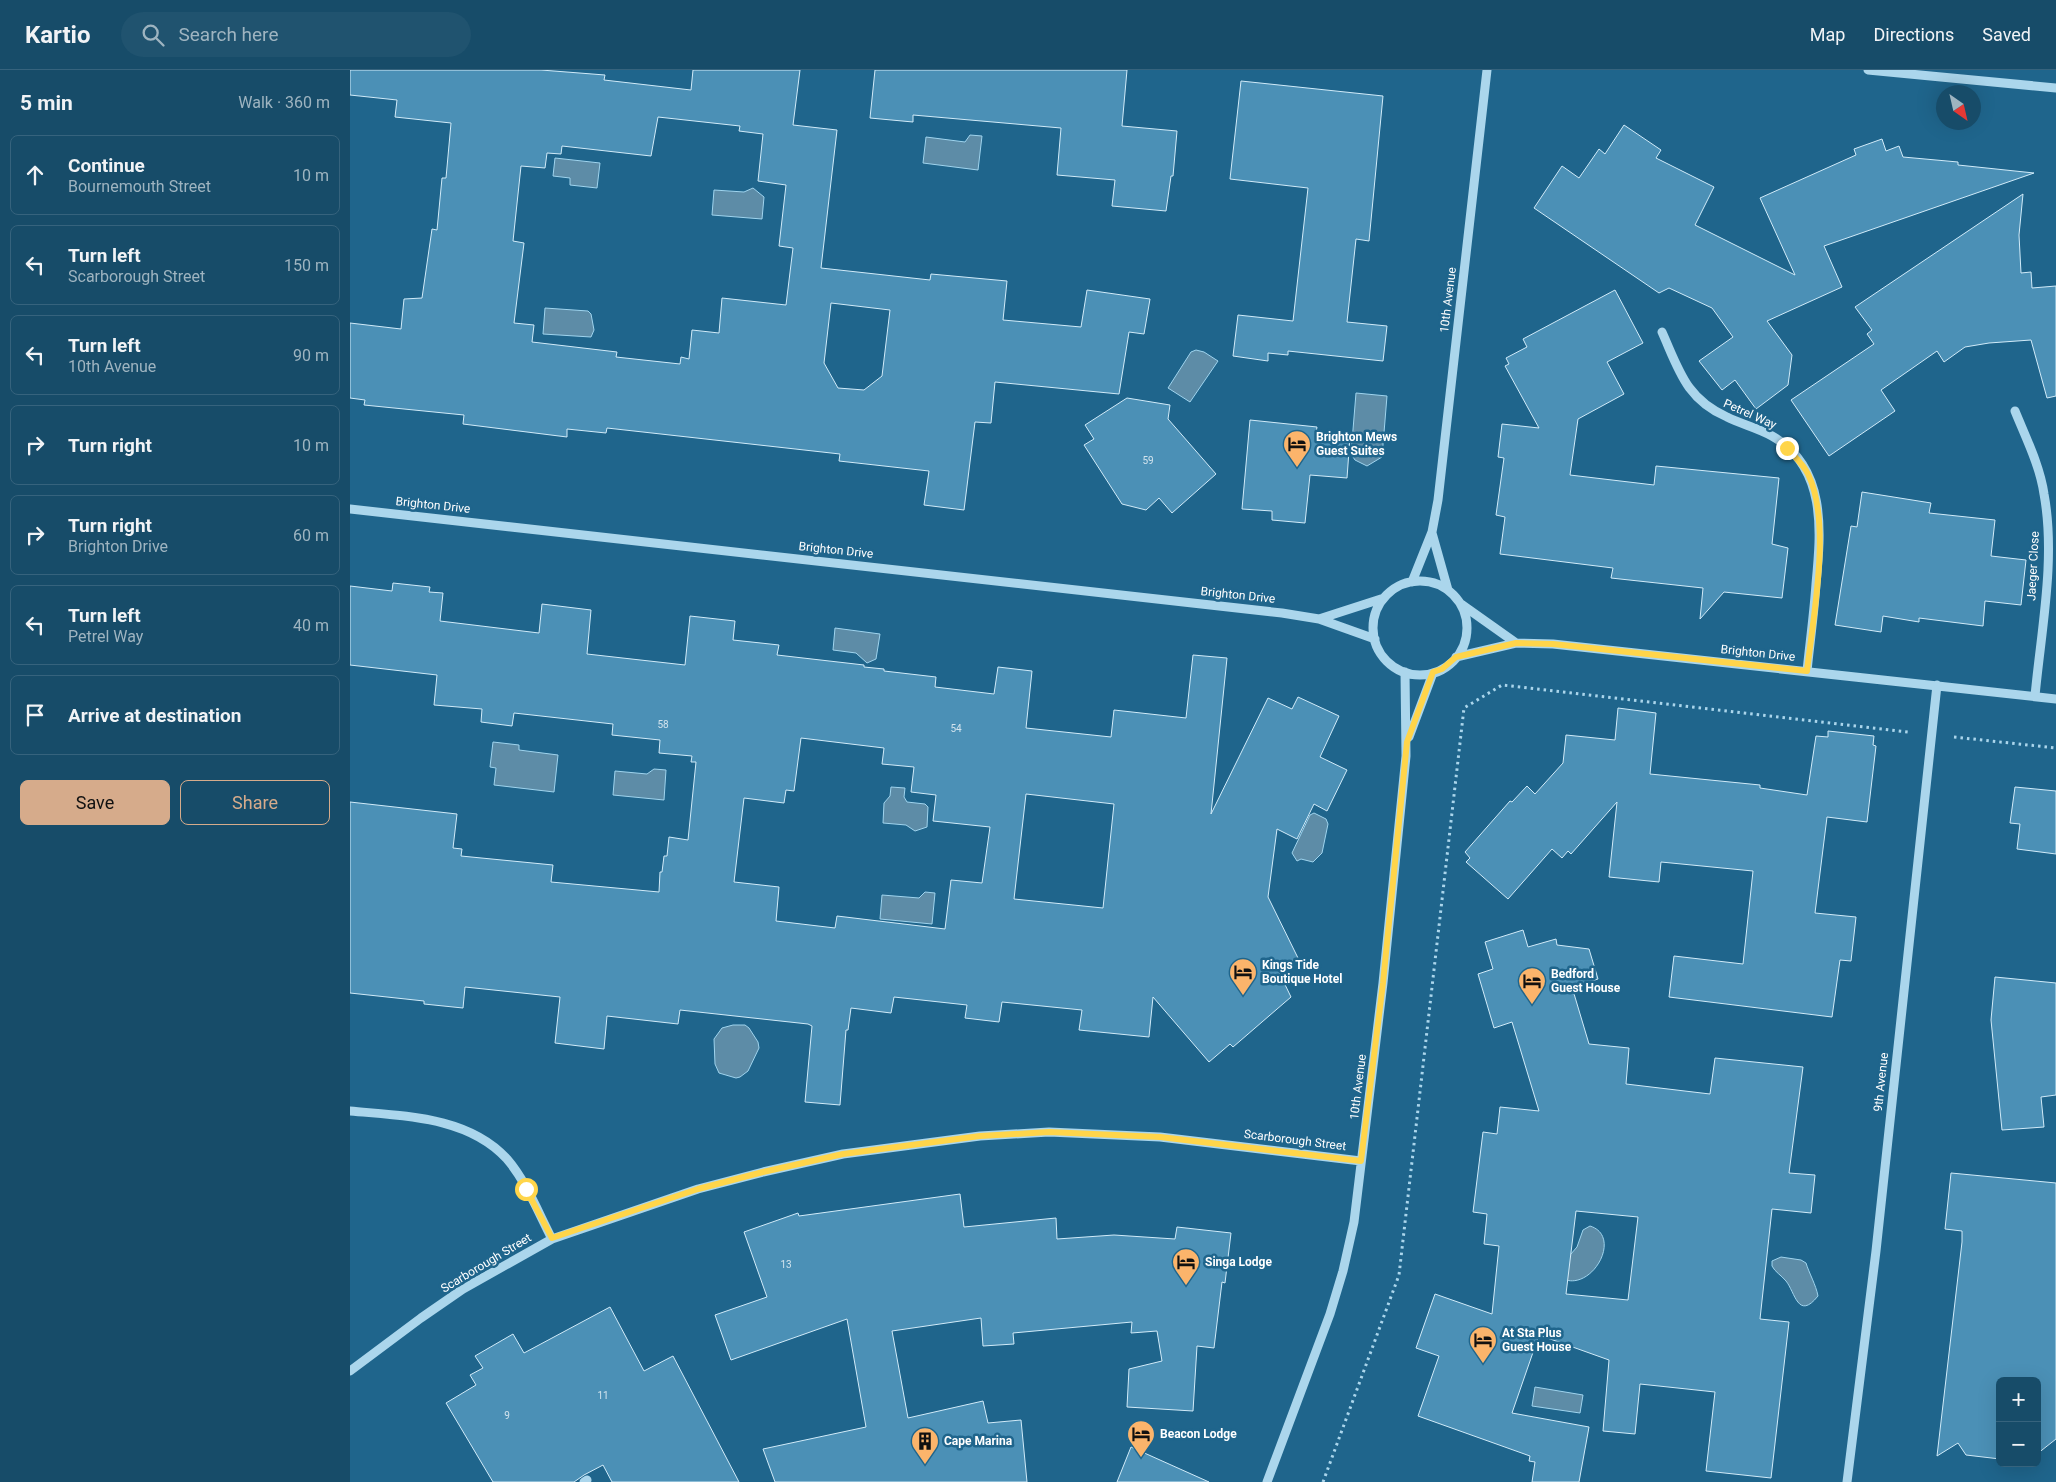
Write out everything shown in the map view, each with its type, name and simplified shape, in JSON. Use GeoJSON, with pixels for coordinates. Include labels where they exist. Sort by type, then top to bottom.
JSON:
{"type":"FeatureCollection","features":[{"type":"Feature","properties":{"kind":"street","name":"10th Avenue"},"geometry":{"type":"LineString","coordinates":[[1412,582],[1432,532],[1438,500],[1487,70]]}},
{"type":"Feature","properties":{"kind":"street"},"geometry":{"type":"LineString","coordinates":[[1868,70],[2056,88]]}},
{"type":"Feature","properties":{"kind":"street","name":"Petrel Way"},"geometry":{"type":"LineString","coordinates":[[1662,332],[1682,376],[1697,399],[1714,411],[1772,436],[1787,448],[1808,474],[1817,500],[1820,542],[1807,671]]}},
{"type":"Feature","properties":{"kind":"street","name":"Jaeger Close"},"geometry":{"type":"LineString","coordinates":[[2015,411],[2044,492],[2048,517],[2047,576],[2035,696]]}},
{"type":"Feature","properties":{"kind":"street","name":"Brighton Drive"},"geometry":{"type":"LineString","coordinates":[[350,509],[1232,607],[1319,619],[1375,639]]}},
{"type":"Feature","properties":{"kind":"street","name":"10th Avenue"},"geometry":{"type":"LineString","coordinates":[[1432,532],[1448,590]]}},
{"type":"Feature","properties":{"kind":"street"},"geometry":{"type":"LineString","coordinates":[[1461,604],[1467,631],[1465,640],[1456,657],[1442,669],[1424,674],[1405,672],[1383,656],[1375,639],[1374,621],[1379,605],[1396,587],[1412,582],[1431,582],[1448,590],[1461,604],[1516,643]]}},
{"type":"Feature","properties":{"kind":"street","name":"Brighton Drive"},"geometry":{"type":"LineString","coordinates":[[1319,619],[1384,598]]}},
{"type":"Feature","properties":{"kind":"street","name":"Brighton Drive"},"geometry":{"type":"LineString","coordinates":[[1456,657],[1516,643],[1553,644],[2056,699]]}},
{"type":"Feature","properties":{"kind":"street","name":"10th Avenue"},"geometry":{"type":"LineString","coordinates":[[1267,1482],[1327,1323],[1343,1271],[1354,1222],[1383,983],[1407,742],[1405,672]]}},
{"type":"Feature","properties":{"kind":"street","name":"10th Avenue"},"geometry":{"type":"LineString","coordinates":[[1407,742],[1433,672]]}},
{"type":"Feature","properties":{"kind":"street","name":"9th Avenue"},"geometry":{"type":"LineString","coordinates":[[1848,1482],[1877,1242],[1937,685]]}},
{"type":"Feature","properties":{"kind":"street"},"geometry":{"type":"LineString","coordinates":[[350,1111],[414,1118],[453,1126],[474,1134],[492,1146],[506,1159],[526,1189],[552,1238]]}},
{"type":"Feature","properties":{"kind":"street","name":"Scarborough Street"},"geometry":{"type":"LineString","coordinates":[[350,1371],[456,1294],[552,1238],[698,1189],[843,1154],[980,1136],[1049,1132],[1160,1137],[1361,1161]]}},
{"type":"Feature","properties":{"kind":"path"},"geometry":{"type":"LineString","coordinates":[[1323,1482],[1398,1275],[1464,708],[1502,685],[2056,748]]}},
{"type":"Feature","properties":{"kind":"water"},"geometry":{"type":"Polygon","coordinates":[[[970,135],[982,136],[978,170],[923,163],[926,137],[965,142],[970,135]]]}},
{"type":"Feature","properties":{"kind":"water"},"geometry":{"type":"Polygon","coordinates":[[[555,158],[600,163],[597,188],[570,185],[570,178],[553,176],[555,158]]]}},
{"type":"Feature","properties":{"kind":"water"},"geometry":{"type":"Polygon","coordinates":[[[753,188],[764,197],[762,219],[712,215],[714,190],[744,192],[753,188]]]}},
{"type":"Feature","properties":{"kind":"water"},"geometry":{"type":"Polygon","coordinates":[[[545,308],[588,311],[591,314],[594,330],[591,337],[543,334],[545,308]]]}},
{"type":"Feature","properties":{"kind":"water"},"geometry":{"type":"Polygon","coordinates":[[[1196,350],[1204,352],[1218,361],[1190,402],[1168,388],[1191,352],[1196,350]]]}},
{"type":"Feature","properties":{"kind":"water"},"geometry":{"type":"Polygon","coordinates":[[[1356,393],[1387,396],[1382,457],[1367,466],[1355,460],[1351,454],[1356,393]]]}},
{"type":"Feature","properties":{"kind":"water"},"geometry":{"type":"Polygon","coordinates":[[[835,628],[880,634],[876,659],[867,663],[856,653],[833,650],[835,628]]]}},
{"type":"Feature","properties":{"kind":"water"},"geometry":{"type":"Polygon","coordinates":[[[493,742],[519,745],[519,750],[558,755],[554,792],[494,785],[496,768],[490,767],[493,742]]]}},
{"type":"Feature","properties":{"kind":"water"},"geometry":{"type":"Polygon","coordinates":[[[654,769],[666,770],[664,800],[613,795],[615,771],[647,774],[654,769]]]}},
{"type":"Feature","properties":{"kind":"water"},"geometry":{"type":"Polygon","coordinates":[[[891,787],[905,788],[904,797],[907,802],[925,804],[928,807],[927,827],[915,831],[906,825],[883,823],[884,803],[890,796],[891,787]]]}},
{"type":"Feature","properties":{"kind":"water"},"geometry":{"type":"Polygon","coordinates":[[[1314,813],[1326,819],[1328,824],[1322,853],[1313,862],[1301,859],[1297,861],[1292,853],[1310,815],[1314,813]]]}},
{"type":"Feature","properties":{"kind":"water"},"geometry":{"type":"Polygon","coordinates":[[[925,892],[935,893],[932,924],[880,919],[882,895],[919,898],[925,892]]]}},
{"type":"Feature","properties":{"kind":"water"},"geometry":{"type":"Polygon","coordinates":[[[733,1025],[745,1025],[749,1028],[758,1042],[759,1048],[748,1071],[736,1078],[719,1073],[715,1064],[714,1039],[722,1028],[733,1025]]]}},
{"type":"Feature","properties":{"kind":"water"},"geometry":{"type":"Polygon","coordinates":[[[1590,1226],[1599,1232],[1604,1240],[1604,1250],[1600,1260],[1586,1276],[1576,1280],[1566,1280],[1570,1255],[1577,1247],[1583,1230],[1590,1226]]]}},
{"type":"Feature","properties":{"kind":"water"},"geometry":{"type":"Polygon","coordinates":[[[1781,1257],[1801,1260],[1806,1263],[1818,1296],[1806,1306],[1798,1302],[1786,1281],[1773,1268],[1772,1261],[1781,1257]]]}},
{"type":"Feature","properties":{"kind":"water"},"geometry":{"type":"Polygon","coordinates":[[[1535,1387],[1583,1395],[1580,1413],[1532,1406],[1535,1387]]]}},
{"type":"Feature","properties":{"kind":"building"},"geometry":{"type":"Polygon","coordinates":[[[350,70],[541,70],[605,75],[604,80],[691,90],[693,70],[800,70],[793,125],[837,130],[821,268],[930,280],[931,274],[1007,281],[1003,320],[1081,327],[1087,290],[1150,299],[1144,334],[1129,332],[1119,394],[995,382],[991,423],[975,422],[964,510],[924,505],[929,471],[839,461],[840,454],[607,428],[606,433],[567,429],[567,437],[463,424],[464,415],[364,405],[365,400],[350,398],[350,323],[401,329],[404,299],[422,298],[432,229],[437,230],[442,178],[446,178],[451,123],[395,117],[397,100],[350,95],[350,70]],[[658,117],[651,156],[562,146],[561,154],[547,153],[545,168],[521,166],[513,241],[524,243],[514,323],[534,325],[532,342],[617,352],[616,357],[680,364],[681,357],[689,359],[692,330],[719,333],[722,298],[786,305],[793,248],[779,246],[786,185],[758,181],[763,134],[739,131],[740,126],[658,117]],[[831,303],[824,363],[838,388],[864,390],[882,376],[890,310],[831,303]]]}},
{"type":"Feature","properties":{"kind":"building"},"geometry":{"type":"Polygon","coordinates":[[[875,70],[1127,70],[1122,126],[1177,131],[1173,176],[1171,176],[1166,211],[1112,206],[1115,180],[1057,175],[1061,128],[913,115],[913,122],[870,118],[875,70]]]}},
{"type":"Feature","properties":{"kind":"building"},"geometry":{"type":"Polygon","coordinates":[[[1241,81],[1383,96],[1369,241],[1356,239],[1347,322],[1387,326],[1383,361],[1288,351],[1288,355],[1268,353],[1268,361],[1233,356],[1238,315],[1293,321],[1308,188],[1230,179],[1241,81]]]}},
{"type":"Feature","properties":{"kind":"building"},"geometry":{"type":"Polygon","coordinates":[[[1624,125],[1661,150],[1656,158],[1714,187],[1695,225],[1795,275],[1760,198],[1856,155],[1854,149],[1882,139],[1886,151],[1899,146],[1903,157],[1958,162],[1958,165],[2034,173],[1824,246],[1842,287],[1767,321],[1792,355],[1788,385],[1756,409],[1735,380],[1722,390],[1699,361],[1733,337],[1712,308],[1669,288],[1659,293],[1534,208],[1562,166],[1579,178],[1599,149],[1605,154],[1624,125]]]}},
{"type":"Feature","properties":{"kind":"building"},"geometry":{"type":"Polygon","coordinates":[[[2023,194],[2019,235],[2021,273],[2031,272],[2032,288],[2056,286],[2056,396],[2047,398],[2031,340],[1965,347],[1944,362],[1937,351],[1881,390],[1895,411],[1829,456],[1791,400],[1874,344],[1867,334],[1872,330],[1855,307],[2023,194]]]}},
{"type":"Feature","properties":{"kind":"building"},"geometry":{"type":"Polygon","coordinates":[[[1615,290],[1643,343],[1607,362],[1624,394],[1578,419],[1570,475],[1654,485],[1656,466],[1779,478],[1772,544],[1788,548],[1782,598],[1724,592],[1700,619],[1703,588],[1611,578],[1613,568],[1500,554],[1505,517],[1496,515],[1504,458],[1498,457],[1502,424],[1539,428],[1505,366],[1509,364],[1506,358],[1527,347],[1523,339],[1615,290]]]}},
{"type":"Feature","properties":{"kind":"building"},"geometry":{"type":"Polygon","coordinates":[[[1127,398],[1170,405],[1168,419],[1216,474],[1172,513],[1159,498],[1146,510],[1122,504],[1084,445],[1094,439],[1085,425],[1127,398]]]}},
{"type":"Feature","properties":{"kind":"building","name":"Brighton Mews Guest Suites"},"geometry":{"type":"Polygon","coordinates":[[[1250,420],[1317,427],[1316,433],[1350,437],[1347,478],[1310,475],[1305,523],[1272,520],[1272,511],[1242,509],[1250,420]]]}},
{"type":"Feature","properties":{"kind":"building"},"geometry":{"type":"Polygon","coordinates":[[[1862,492],[1931,503],[1929,513],[1995,520],[1991,556],[2026,560],[2021,605],[1985,601],[1983,626],[1919,618],[1919,622],[1883,616],[1881,632],[1835,625],[1851,526],[1857,527],[1862,492]]]}},
{"type":"Feature","properties":{"kind":"building"},"geometry":{"type":"Polygon","coordinates":[[[393,583],[430,587],[429,592],[443,593],[440,621],[539,633],[542,604],[591,610],[587,654],[685,665],[690,616],[735,621],[733,640],[779,645],[777,655],[864,665],[864,667],[884,669],[884,671],[936,677],[935,687],[994,694],[998,667],[1032,671],[1026,728],[1111,737],[1114,710],[1186,718],[1193,655],[1227,658],[1211,814],[1268,698],[1292,709],[1298,697],[1339,716],[1320,757],[1347,770],[1327,811],[1314,804],[1297,839],[1277,829],[1268,897],[1298,958],[1277,968],[1291,997],[1233,1047],[1230,1044],[1209,1062],[1153,997],[1149,1037],[1079,1030],[1082,1010],[1002,1002],[999,1022],[965,1018],[967,1005],[894,997],[891,1013],[851,1008],[848,1030],[846,1030],[840,1105],[805,1102],[812,1026],[808,1024],[680,1010],[678,1024],[607,1016],[604,1049],[555,1043],[560,997],[465,987],[463,1008],[424,1004],[424,1001],[350,993],[350,802],[457,814],[453,848],[462,849],[461,856],[553,865],[551,882],[659,892],[660,872],[662,872],[664,856],[667,856],[669,837],[688,840],[696,762],[691,762],[692,756],[659,753],[660,740],[612,735],[613,724],[514,713],[512,726],[481,722],[482,709],[434,705],[437,675],[350,665],[350,586],[392,591],[393,583]],[[801,738],[794,791],[786,790],[784,803],[744,798],[734,882],[779,887],[776,921],[835,928],[837,916],[945,929],[951,880],[982,883],[990,827],[933,821],[936,795],[911,792],[914,767],[882,764],[884,748],[801,738]],[[1026,794],[1014,899],[1103,908],[1114,804],[1026,794]]]}},
{"type":"Feature","properties":{"kind":"building"},"geometry":{"type":"Polygon","coordinates":[[[1618,708],[1656,713],[1650,774],[1760,785],[1760,788],[1807,795],[1816,736],[1828,737],[1828,731],[1874,736],[1873,745],[1876,746],[1867,822],[1827,817],[1815,913],[1856,917],[1851,961],[1840,960],[1832,1017],[1669,997],[1674,956],[1743,964],[1753,871],[1661,862],[1659,882],[1609,877],[1617,802],[1571,854],[1568,851],[1562,858],[1552,849],[1508,899],[1466,862],[1470,858],[1465,852],[1510,801],[1512,802],[1527,786],[1535,794],[1563,763],[1566,735],[1615,740],[1618,708]]]}},
{"type":"Feature","properties":{"kind":"building"},"geometry":{"type":"Polygon","coordinates":[[[2015,787],[2056,791],[2056,854],[2017,849],[2020,824],[2010,823],[2015,787]]]}},
{"type":"Feature","properties":{"kind":"building"},"geometry":{"type":"Polygon","coordinates":[[[1523,930],[1528,947],[1556,939],[1557,945],[1589,949],[1598,979],[1572,987],[1589,1044],[1629,1048],[1626,1084],[1710,1094],[1715,1058],[1803,1067],[1789,1173],[1815,1175],[1811,1213],[1772,1209],[1760,1319],[1789,1322],[1771,1478],[1706,1471],[1715,1392],[1640,1384],[1635,1434],[1603,1431],[1609,1360],[1539,1335],[1512,1413],[1589,1427],[1579,1482],[1532,1482],[1535,1462],[1529,1461],[1530,1456],[1418,1416],[1439,1356],[1416,1348],[1435,1294],[1492,1314],[1499,1246],[1484,1244],[1487,1214],[1473,1212],[1483,1132],[1497,1134],[1500,1107],[1539,1111],[1512,1022],[1494,1028],[1478,974],[1493,969],[1485,942],[1523,930]],[[1576,1211],[1566,1294],[1628,1300],[1638,1217],[1576,1211]]]}},
{"type":"Feature","properties":{"kind":"building"},"geometry":{"type":"Polygon","coordinates":[[[1995,977],[2056,983],[2056,1095],[2041,1097],[2044,1127],[2002,1130],[1991,1020],[1995,977]]]}},
{"type":"Feature","properties":{"kind":"building"},"geometry":{"type":"Polygon","coordinates":[[[1951,1173],[2056,1183],[2056,1439],[2041,1451],[2041,1377],[1996,1377],[1996,1459],[1966,1455],[1958,1443],[1937,1456],[1962,1242],[1962,1231],[1945,1229],[1951,1173]]]}},
{"type":"Feature","properties":{"kind":"building"},"geometry":{"type":"Polygon","coordinates":[[[960,1194],[964,1227],[1056,1218],[1057,1239],[1114,1235],[1175,1239],[1177,1227],[1231,1233],[1225,1283],[1222,1282],[1214,1348],[1197,1346],[1193,1411],[1127,1407],[1129,1369],[1162,1361],[1157,1331],[1131,1333],[1132,1322],[1013,1333],[1014,1344],[983,1346],[981,1318],[892,1331],[908,1418],[983,1401],[988,1423],[1021,1420],[1027,1482],[775,1482],[763,1449],[866,1427],[847,1319],[731,1360],[715,1315],[767,1297],[744,1232],[798,1213],[799,1216],[960,1194]]]}},
{"type":"Feature","properties":{"kind":"building"},"geometry":{"type":"Polygon","coordinates":[[[610,1307],[644,1371],[673,1356],[739,1482],[612,1482],[603,1465],[574,1482],[493,1482],[446,1403],[476,1385],[470,1375],[483,1368],[475,1356],[513,1334],[524,1353],[610,1307]]]}},
{"type":"Feature","properties":{"kind":"building","name":"Beacon Lodge"},"geometry":{"type":"Polygon","coordinates":[[[1131,1447],[1209,1482],[1117,1482],[1131,1447]]]}},
{"type":"Feature","properties":{"kind":"place","name":"Brighton Mews Guest Suites"},"geometry":{"type":"Point","coordinates":[1297,468]}},
{"type":"Feature","properties":{"kind":"place","name":"Kings Tide Boutique Hotel"},"geometry":{"type":"Point","coordinates":[1243,996]}},
{"type":"Feature","properties":{"kind":"place","name":"Bedford Guest House"},"geometry":{"type":"Point","coordinates":[1532,1005]}},
{"type":"Feature","properties":{"kind":"place","name":"Singa Lodge"},"geometry":{"type":"Point","coordinates":[1186,1286]}},
{"type":"Feature","properties":{"kind":"place","name":"At Sta Plus Guest House"},"geometry":{"type":"Point","coordinates":[1483,1364]}},
{"type":"Feature","properties":{"kind":"place","name":"Beacon Lodge"},"geometry":{"type":"Point","coordinates":[1141,1458]}},
{"type":"Feature","properties":{"kind":"place","name":"Cape Marina"},"geometry":{"type":"Point","coordinates":[925,1465]}},
{"type":"Feature","properties":{"kind":"route"},"geometry":{"type":"LineString","coordinates":[[526,1189],[552,1238],[698,1189],[763,1172],[843,1154],[980,1136],[1049,1132],[1160,1137],[1361,1161],[1383,983],[1407,742],[1433,672],[1450,664],[1456,657],[1516,643],[1553,644],[1807,671],[1820,542],[1820,518],[1817,500],[1808,474],[1787,448]]}}]}
